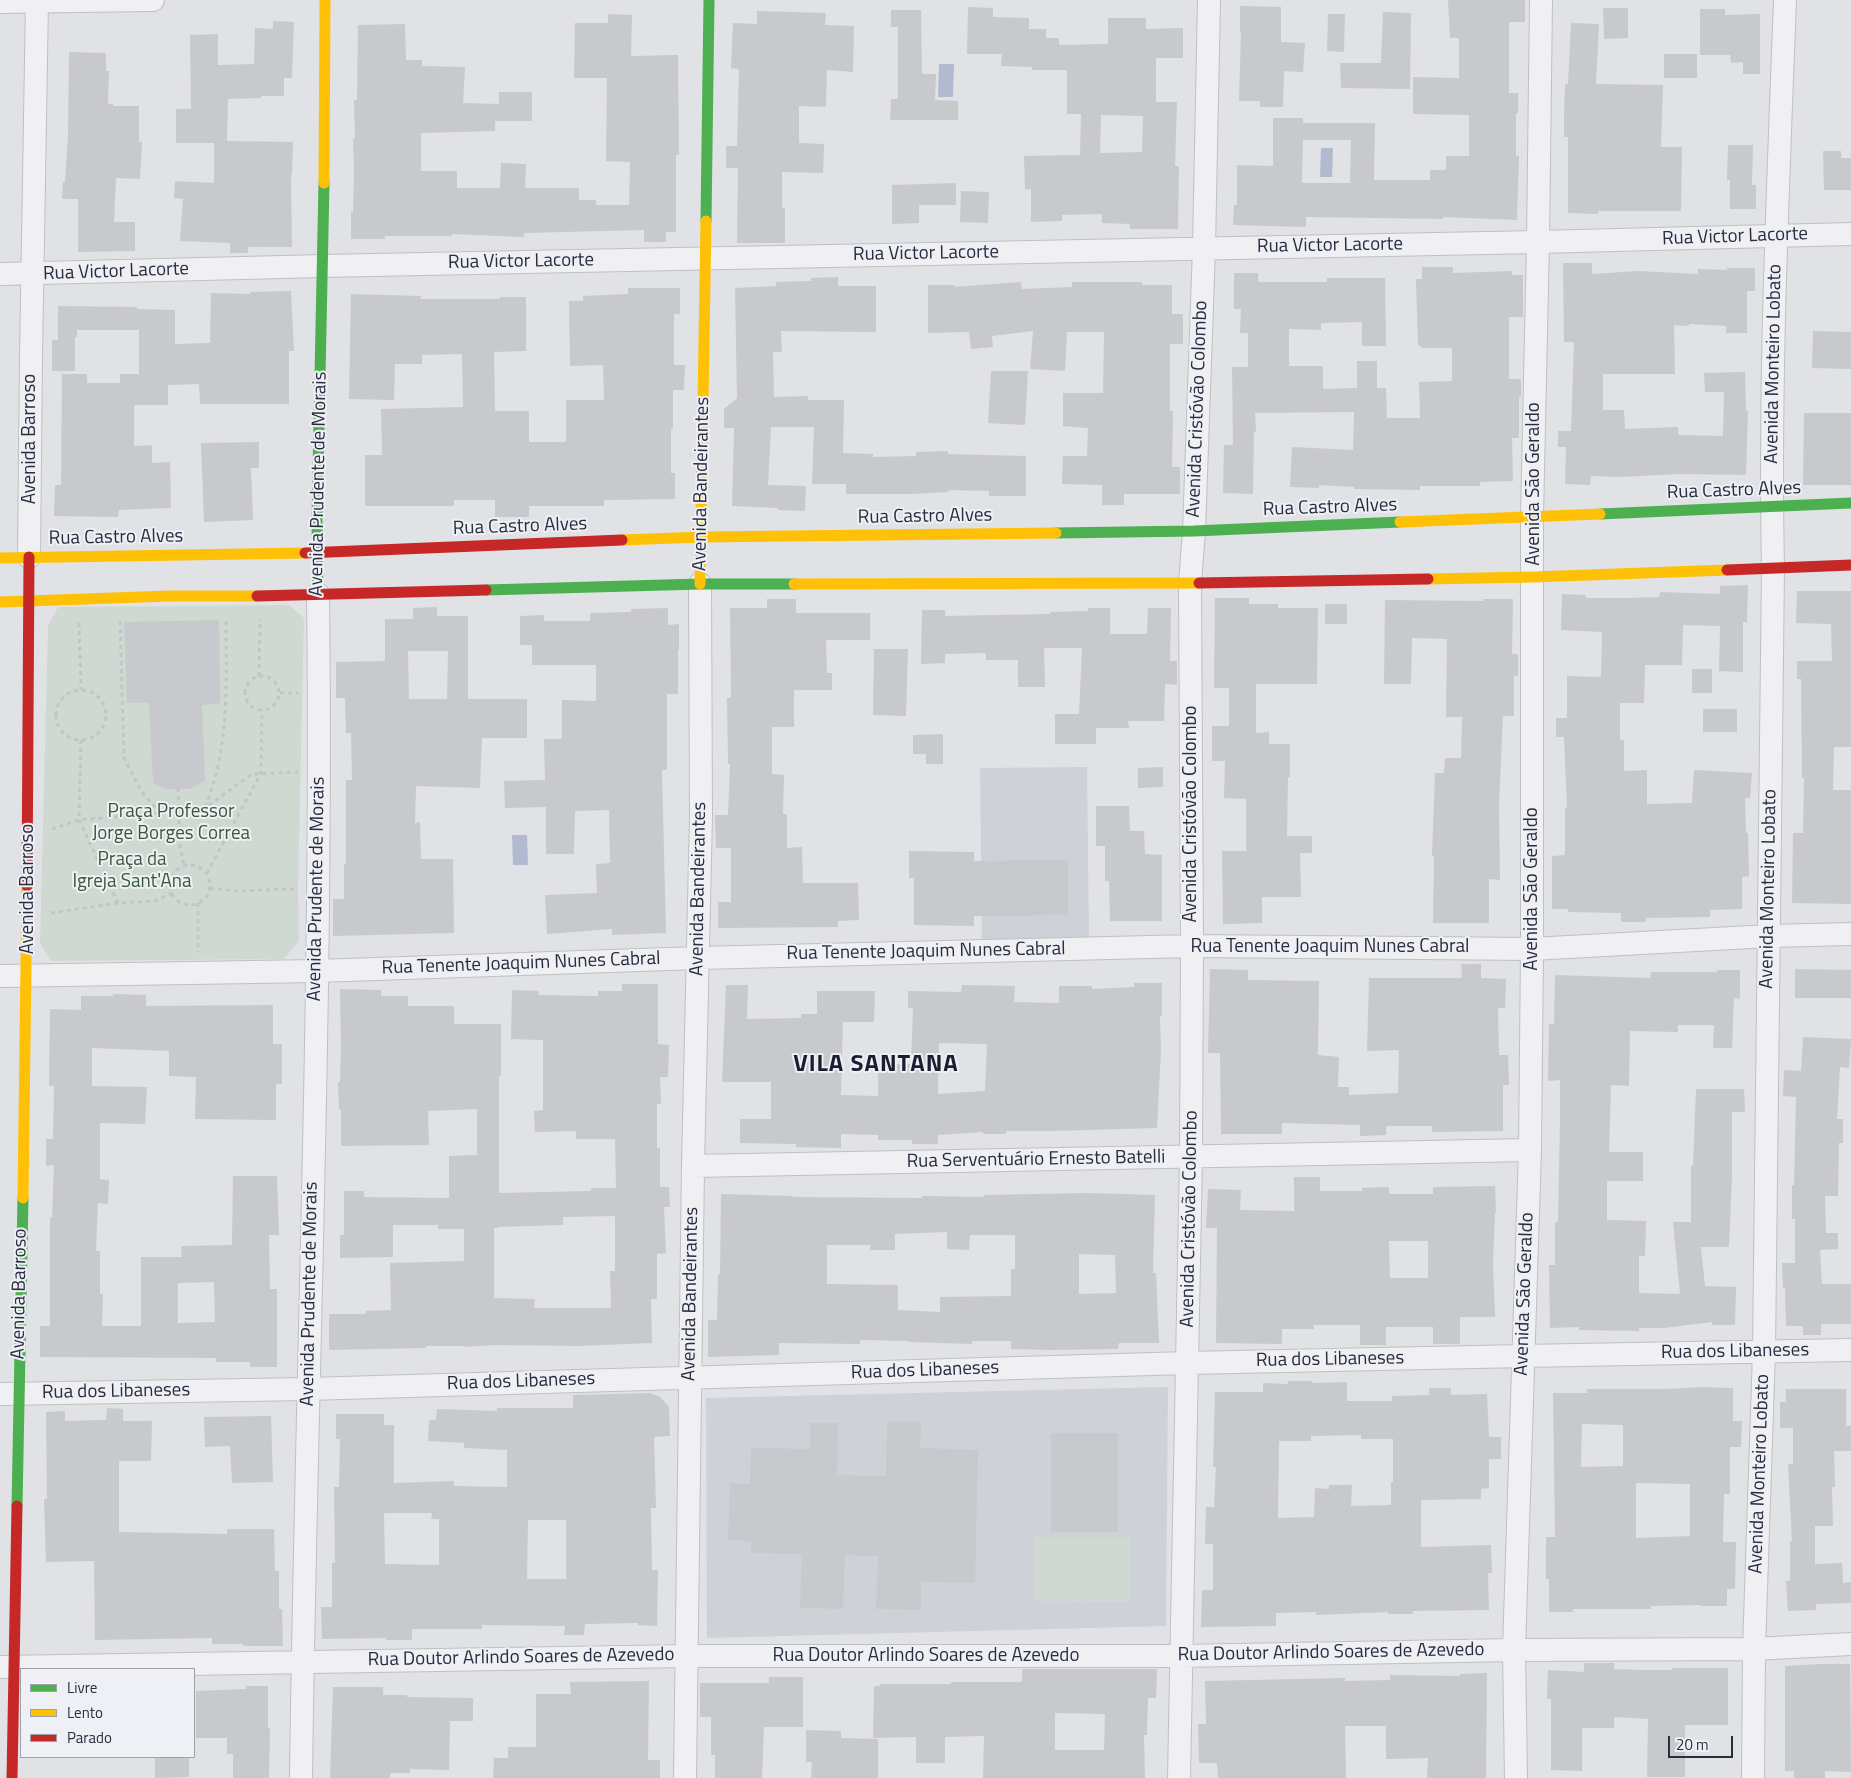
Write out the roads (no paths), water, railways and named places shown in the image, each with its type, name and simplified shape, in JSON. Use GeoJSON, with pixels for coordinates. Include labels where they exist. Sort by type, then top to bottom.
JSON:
{"type":"FeatureCollection","features":[{"type":"Feature","properties":{"kind":"main road","name":"Avenida Prudente de Morais"},"geometry":{"type":"LineString","coordinates":[[318,594],[325,0]]}},
{"type":"Feature","properties":{"kind":"main road","name":"Avenida Bandeirantes"},"geometry":{"type":"LineString","coordinates":[[700,584],[709,0]]}},
{"type":"Feature","properties":{"kind":"main road","name":"Rua Castro Alves"},"geometry":{"type":"LineString","coordinates":[[0,558],[317,553],[702,537],[1194,531],[1851,504]]}},
{"type":"Feature","properties":{"kind":"main road","name":"Avenida Barroso"},"geometry":{"type":"LineString","coordinates":[[12,1778],[7,1667],[9,1393],[27,975],[29,557]]}},
{"type":"Feature","properties":{"kind":"main road"},"geometry":{"type":"LineString","coordinates":[[0,602],[700,584],[1190,583],[1533,577],[1851,564]]}},
{"type":"Feature","properties":{"kind":"street"},"geometry":{"type":"LineString","coordinates":[[0,2],[37,0],[153,0]]}},
{"type":"Feature","properties":{"kind":"street","name":"Avenida Barroso"},"geometry":{"type":"LineString","coordinates":[[29,557],[37,0]]}},
{"type":"Feature","properties":{"kind":"street","name":"Avenida Cristóvão Colombo"},"geometry":{"type":"LineString","coordinates":[[1179,1778],[1191,1157],[1190,583],[1194,531],[1204,248],[1209,0]]}},
{"type":"Feature","properties":{"kind":"street","name":"Avenida São Geraldo"},"geometry":{"type":"LineString","coordinates":[[1516,1778],[1514,1650],[1530,1150],[1532,517],[1541,0]]}},
{"type":"Feature","properties":{"kind":"street","name":"Avenida Monteiro Lobato"},"geometry":{"type":"LineString","coordinates":[[1754,1778],[1754,1649],[1764,1352],[1773,568],[1772,506],[1777,235],[1785,0]]}},
{"type":"Feature","properties":{"kind":"street","name":"Rua Victor Lacorte"},"geometry":{"type":"LineString","coordinates":[[0,274],[1851,234]]}},
{"type":"Feature","properties":{"kind":"street","name":"Avenida Bandeirantes"},"geometry":{"type":"LineString","coordinates":[[685,1778],[693,1166],[701,816],[700,584]]}},
{"type":"Feature","properties":{"kind":"street","name":"Avenida Prudente de Morais"},"geometry":{"type":"LineString","coordinates":[[301,1778],[317,971],[318,594]]}},
{"type":"Feature","properties":{"kind":"street","name":"Rua Tenente Joaquim Nunes Cabral"},"geometry":{"type":"LineString","coordinates":[[0,976],[317,971],[698,958],[1192,946],[1532,948],[1769,936],[1851,934]]}},
{"type":"Feature","properties":{"kind":"street","name":"Rua Serventuário Ernesto Batelli"},"geometry":{"type":"LineString","coordinates":[[693,1166],[1530,1150]]}},
{"type":"Feature","properties":{"kind":"street","name":"Rua dos Libaneses"},"geometry":{"type":"LineString","coordinates":[[9,1393],[308,1389],[1187,1364],[1851,1350]]}},
{"type":"Feature","properties":{"kind":"street","name":"Rua Doutor Arlindo Soares de Azevedo"},"geometry":{"type":"LineString","coordinates":[[7,1667],[687,1656],[1181,1656],[1514,1650],[1754,1649],[1851,1644]]}},
{"type":"Feature","properties":{"kind":"water"},"geometry":{"type":"Polygon","coordinates":[[[939,64],[954,64],[953,97],[938,97],[939,64]]]}},
{"type":"Feature","properties":{"kind":"water"},"geometry":{"type":"Polygon","coordinates":[[[1321,148],[1333,148],[1332,177],[1320,177],[1321,148]]]}},
{"type":"Feature","properties":{"kind":"water"},"geometry":{"type":"Polygon","coordinates":[[[512,835],[527,835],[528,865],[513,865],[512,835]]]}},
{"type":"Feature","properties":{"kind":"district","name":"VILA SANTANA"},"geometry":{"type":"Point","coordinates":[876,1065]}},
{"type":"Feature","properties":{"kind":"park label","name":"Praça Professor Jorge Borges Correa"},"geometry":{"type":"Point","coordinates":[171,823]}},
{"type":"Feature","properties":{"kind":"park label","name":"Praça da Igreja Sant'Ana"},"geometry":{"type":"Point","coordinates":[132,871]}}]}
